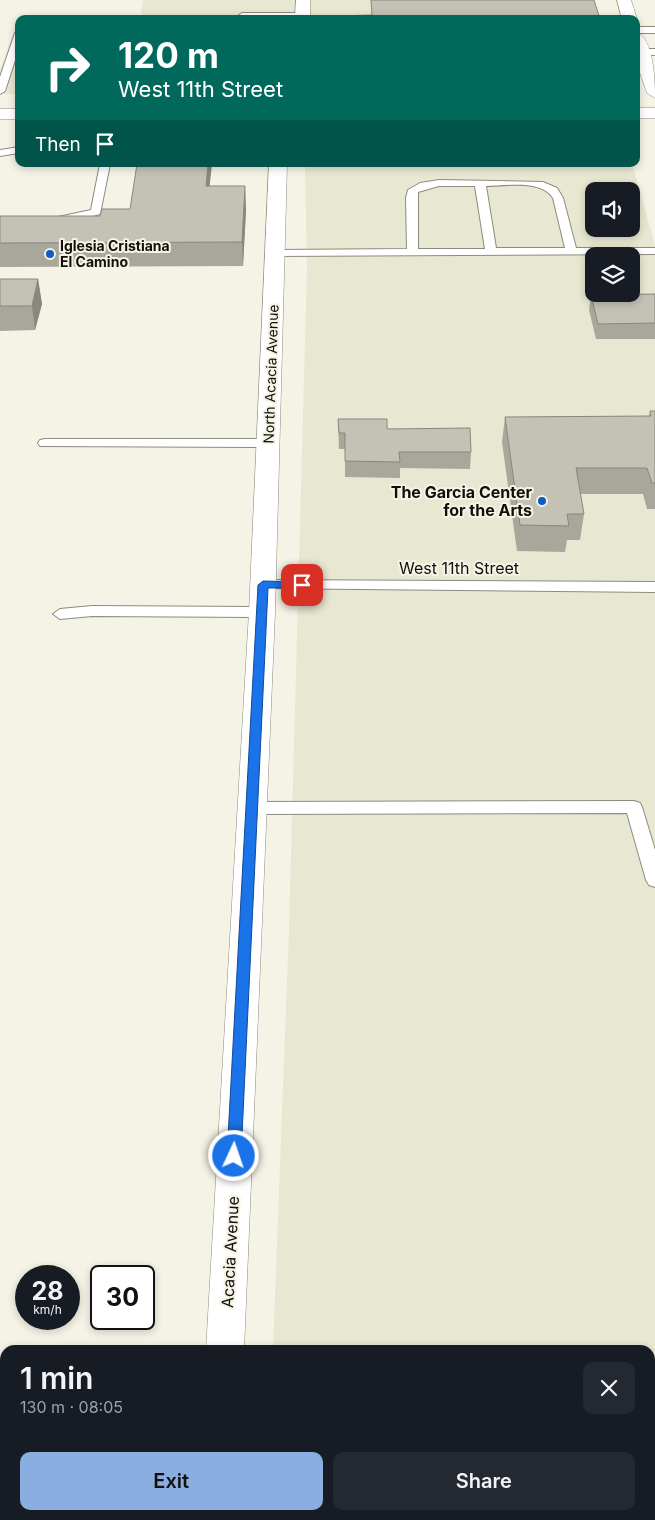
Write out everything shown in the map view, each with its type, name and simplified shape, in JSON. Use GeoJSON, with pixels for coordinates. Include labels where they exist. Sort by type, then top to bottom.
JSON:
{"type":"FeatureCollection","features":[{"type":"Feature","properties":{"kind":"street"},"geometry":{"type":"LineString","coordinates":[[302,15],[303,0]]}},
{"type":"Feature","properties":{"kind":"street"},"geometry":{"type":"LineString","coordinates":[[624,0],[629,15]]}},
{"type":"Feature","properties":{"kind":"street"},"geometry":{"type":"LineString","coordinates":[[644,47],[655,93]]}},
{"type":"Feature","properties":{"kind":"street"},"geometry":{"type":"LineString","coordinates":[[640,113],[655,113]]}},
{"type":"Feature","properties":{"kind":"street"},"geometry":{"type":"LineString","coordinates":[[0,114],[15,114]]}},
{"type":"Feature","properties":{"kind":"street","name":"North Acacia Avenue"},"geometry":{"type":"LineString","coordinates":[[262,598],[278,167]]}},
{"type":"Feature","properties":{"kind":"street","name":"Acacia Avenue"},"geometry":{"type":"LineString","coordinates":[[225,1345],[262,598]]}},
{"type":"Feature","properties":{"kind":"lane"},"geometry":{"type":"LineString","coordinates":[[640,30],[655,30]]}},
{"type":"Feature","properties":{"kind":"lane"},"geometry":{"type":"LineString","coordinates":[[1,49],[15,49]]}},
{"type":"Feature","properties":{"kind":"lane"},"geometry":{"type":"LineString","coordinates":[[0,91],[15,52]]}},
{"type":"Feature","properties":{"kind":"lane"},"geometry":{"type":"LineString","coordinates":[[0,153],[15,151]]}},
{"type":"Feature","properties":{"kind":"lane"},"geometry":{"type":"LineString","coordinates":[[54,219],[72,219],[96,212],[104,167]]}},
{"type":"Feature","properties":{"kind":"lane"},"geometry":{"type":"LineString","coordinates":[[413,252],[411,198],[413,190],[424,185],[480,183],[539,184],[553,190],[558,198],[570,251]]}},
{"type":"Feature","properties":{"kind":"lane"},"geometry":{"type":"LineString","coordinates":[[480,183],[491,252]]}},
{"type":"Feature","properties":{"kind":"lane"},"geometry":{"type":"LineString","coordinates":[[275,253],[655,251]]}},
{"type":"Feature","properties":{"kind":"lane"},"geometry":{"type":"LineString","coordinates":[[45,443],[268,443]]}},
{"type":"Feature","properties":{"kind":"lane","name":"West 11th Street"},"geometry":{"type":"LineString","coordinates":[[60,614],[262,598],[655,587]]}},
{"type":"Feature","properties":{"kind":"lane"},"geometry":{"type":"LineString","coordinates":[[252,808],[634,807],[650,850],[655,880]]}},
{"type":"Feature","properties":{"kind":"shaded area"},"geometry":{"type":"Polygon","coordinates":[[[143,0],[587,0],[592,15],[141,15],[143,0]]]}},
{"type":"Feature","properties":{"kind":"shaded area"},"geometry":{"type":"Polygon","coordinates":[[[15,27],[15,94],[0,94],[0,71],[15,27]]]}},
{"type":"Feature","properties":{"kind":"shaded area"},"geometry":{"type":"Polygon","coordinates":[[[305,167],[633,167],[637,182],[585,182],[585,237],[640,237],[640,192],[655,245],[655,1345],[273,1345],[289,929],[307,268],[305,167]]]}},
{"type":"Feature","properties":{"kind":"building"},"geometry":{"type":"Polygon","coordinates":[[[371,0],[594,0],[599,15],[372,15],[371,0]]]}},
{"type":"Feature","properties":{"kind":"building"},"geometry":{"type":"Polygon","coordinates":[[[137,167],[208,167],[206,186],[245,186],[242,242],[0,243],[0,216],[100,216],[102,209],[130,209],[137,167]]]}},
{"type":"Feature","properties":{"kind":"building"},"geometry":{"type":"Polygon","coordinates":[[[0,279],[38,279],[32,306],[0,306],[0,279]]]}},
{"type":"Feature","properties":{"kind":"building"},"geometry":{"type":"Polygon","coordinates":[[[640,294],[655,294],[655,323],[598,324],[593,302],[640,302],[640,294]]]}},
{"type":"Feature","properties":{"kind":"building","name":"The Garcia Center for the Arts"},"geometry":{"type":"Polygon","coordinates":[[[650,411],[655,411],[655,483],[652,483],[647,468],[576,468],[584,514],[567,514],[569,526],[520,525],[505,417],[651,416],[650,411]]]}},
{"type":"Feature","properties":{"kind":"building"},"geometry":{"type":"Polygon","coordinates":[[[338,419],[387,419],[387,429],[470,428],[471,452],[399,452],[400,462],[345,461],[345,433],[339,433],[338,419]]]}},
{"type":"Feature","properties":{"kind":"place","name":"Iglesia Cristiana El Camino"},"geometry":{"type":"Point","coordinates":[50,254]}},
{"type":"Feature","properties":{"kind":"place","name":"The Garcia Center for the Arts"},"geometry":{"type":"Point","coordinates":[542,501]}},
{"type":"Feature","properties":{"kind":"route"},"geometry":{"type":"LineString","coordinates":[[234,1156],[263,585],[302,585]]}}]}
